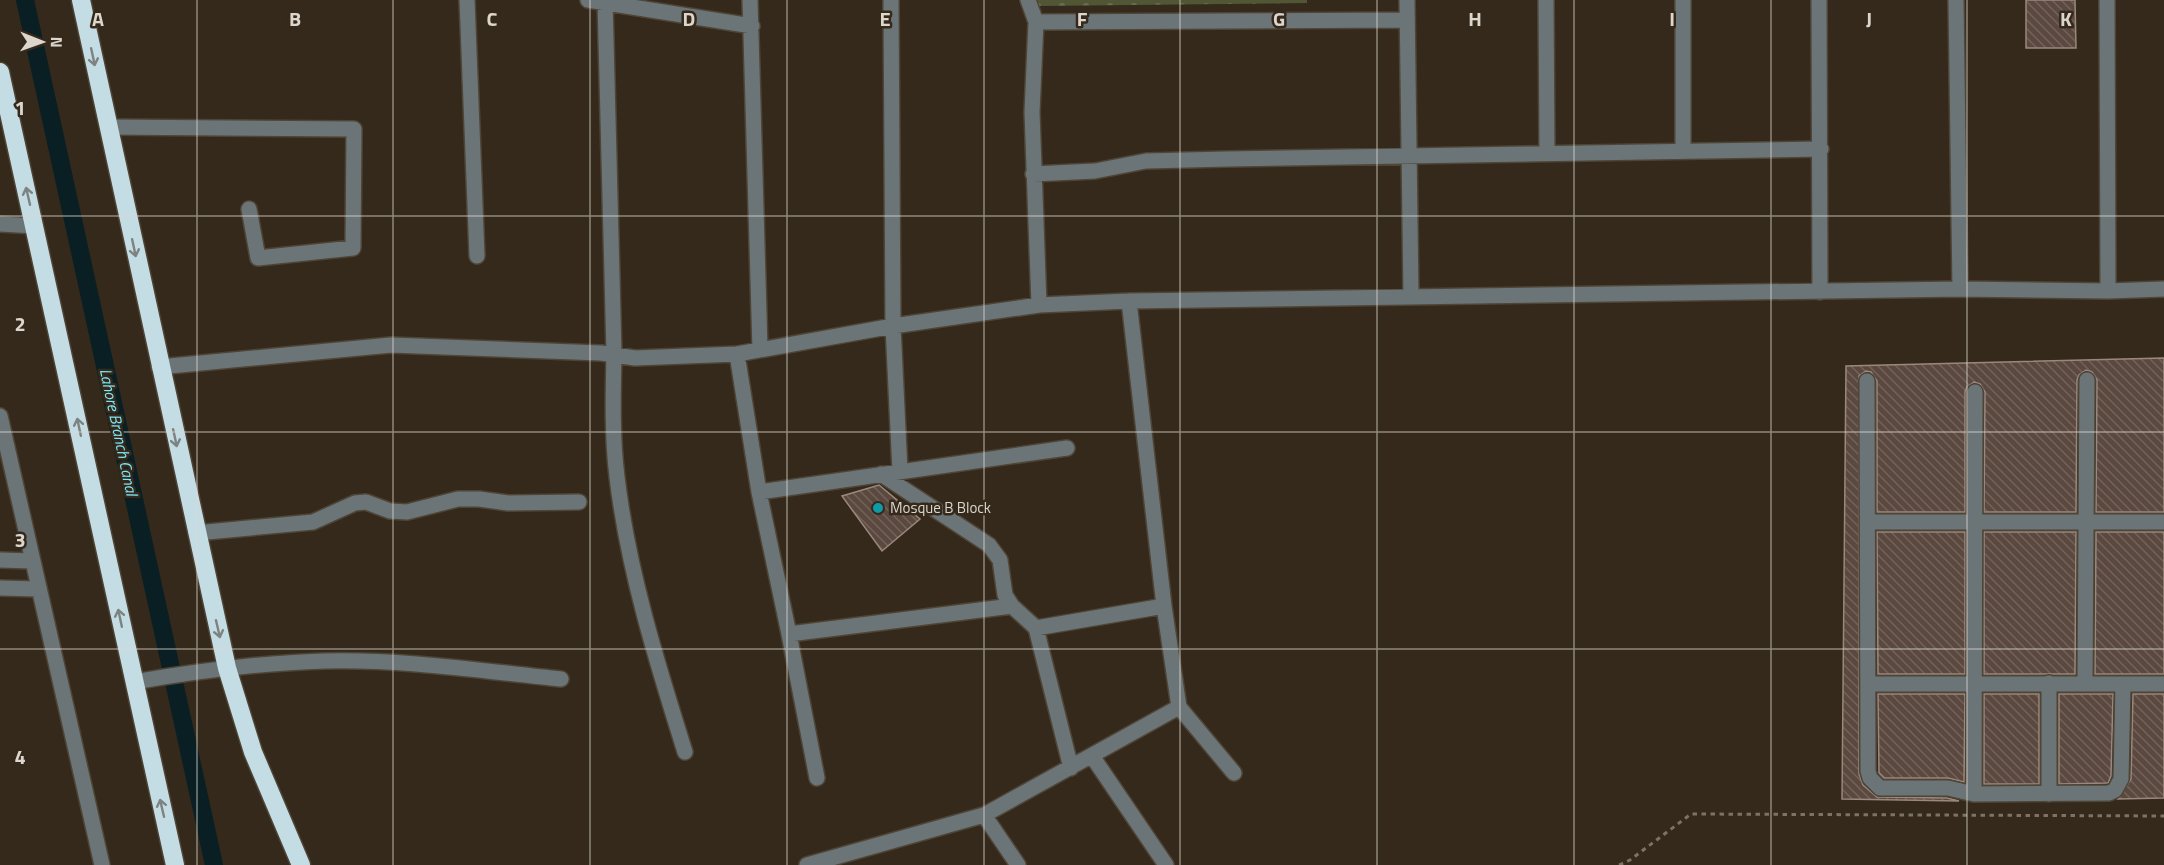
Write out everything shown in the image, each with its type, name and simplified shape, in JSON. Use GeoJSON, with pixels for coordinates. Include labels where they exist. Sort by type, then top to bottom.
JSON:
{"type":"FeatureCollection","features":[{"type":"Feature","properties":{"kind":"highway"},"geometry":{"type":"LineString","coordinates":[[81,0],[159,367],[227,668],[253,752],[301,865]]}},
{"type":"Feature","properties":{"kind":"highway"},"geometry":{"type":"LineString","coordinates":[[0,72],[4,118],[35,226],[176,865]]}},
{"type":"Feature","properties":{"kind":"street"},"geometry":{"type":"LineString","coordinates":[[467,0],[477,256]]}},
{"type":"Feature","properties":{"kind":"street"},"geometry":{"type":"LineString","coordinates":[[588,0],[752,27]]}},
{"type":"Feature","properties":{"kind":"street"},"geometry":{"type":"LineString","coordinates":[[750,0],[760,349]]}},
{"type":"Feature","properties":{"kind":"street"},"geometry":{"type":"LineString","coordinates":[[891,0],[893,326],[900,471]]}},
{"type":"Feature","properties":{"kind":"street"},"geometry":{"type":"LineString","coordinates":[[1028,0],[1036,22],[1033,41],[1033,174],[1039,305]]}},
{"type":"Feature","properties":{"kind":"street"},"geometry":{"type":"LineString","coordinates":[[1407,0],[1411,296]]}},
{"type":"Feature","properties":{"kind":"street"},"geometry":{"type":"LineString","coordinates":[[1546,0],[1547,153]]}},
{"type":"Feature","properties":{"kind":"street"},"geometry":{"type":"LineString","coordinates":[[1683,0],[1683,150]]}},
{"type":"Feature","properties":{"kind":"street"},"geometry":{"type":"LineString","coordinates":[[1819,0],[1820,292]]}},
{"type":"Feature","properties":{"kind":"street"},"geometry":{"type":"LineString","coordinates":[[1956,0],[1960,289]]}},
{"type":"Feature","properties":{"kind":"street"},"geometry":{"type":"LineString","coordinates":[[2107,0],[2108,291]]}},
{"type":"Feature","properties":{"kind":"street"},"geometry":{"type":"LineString","coordinates":[[605,1],[614,354],[613,400],[619,489],[629,545],[659,668],[686,752]]}},
{"type":"Feature","properties":{"kind":"street"},"geometry":{"type":"LineString","coordinates":[[1036,22],[1407,20]]}},
{"type":"Feature","properties":{"kind":"street"},"geometry":{"type":"LineString","coordinates":[[108,127],[354,129],[353,248],[258,258],[249,209]]}},
{"type":"Feature","properties":{"kind":"street"},"geometry":{"type":"LineString","coordinates":[[1033,174],[1095,171],[1146,161],[1821,149]]}},
{"type":"Feature","properties":{"kind":"street"},"geometry":{"type":"LineString","coordinates":[[0,224],[35,226]]}},
{"type":"Feature","properties":{"kind":"street"},"geometry":{"type":"LineString","coordinates":[[159,367],[391,345],[614,354],[635,358],[737,354],[893,326],[1039,305],[1411,296],[1960,289],[2108,291],[2164,289]]}},
{"type":"Feature","properties":{"kind":"street"},"geometry":{"type":"LineString","coordinates":[[1129,302],[1164,606],[1179,707],[1234,773]]}},
{"type":"Feature","properties":{"kind":"street"},"geometry":{"type":"LineString","coordinates":[[737,354],[759,492],[817,778]]}},
{"type":"Feature","properties":{"kind":"street"},"geometry":{"type":"LineString","coordinates":[[2085,683],[2087,380]]}},
{"type":"Feature","properties":{"kind":"street"},"geometry":{"type":"LineString","coordinates":[[1867,381],[1868,771],[1874,784],[1880,788],[1948,788],[1974,794],[2102,794],[2115,790],[2118,785],[2123,684]]}},
{"type":"Feature","properties":{"kind":"street"},"geometry":{"type":"LineString","coordinates":[[1974,794],[1975,392]]}},
{"type":"Feature","properties":{"kind":"street"},"geometry":{"type":"LineString","coordinates":[[0,416],[102,865]]}},
{"type":"Feature","properties":{"kind":"street"},"geometry":{"type":"LineString","coordinates":[[759,492],[1067,448]]}},
{"type":"Feature","properties":{"kind":"street"},"geometry":{"type":"LineString","coordinates":[[881,474],[993,548],[1000,560],[1005,595],[1012,606],[1036,628],[1071,768]]}},
{"type":"Feature","properties":{"kind":"street"},"geometry":{"type":"LineString","coordinates":[[196,533],[313,522],[355,503],[366,502],[390,511],[407,512],[434,503],[458,499],[478,498],[508,503],[579,502]]}},
{"type":"Feature","properties":{"kind":"street"},"geometry":{"type":"LineString","coordinates":[[1868,522],[2164,522]]}},
{"type":"Feature","properties":{"kind":"street"},"geometry":{"type":"LineString","coordinates":[[0,560],[32,561]]}},
{"type":"Feature","properties":{"kind":"street"},"geometry":{"type":"LineString","coordinates":[[0,588],[38,589]]}},
{"type":"Feature","properties":{"kind":"street"},"geometry":{"type":"LineString","coordinates":[[789,634],[1012,606]]}},
{"type":"Feature","properties":{"kind":"street"},"geometry":{"type":"LineString","coordinates":[[1036,628],[1164,606]]}},
{"type":"Feature","properties":{"kind":"street"},"geometry":{"type":"LineString","coordinates":[[134,682],[227,668],[325,661],[411,664],[561,679]]}},
{"type":"Feature","properties":{"kind":"street"},"geometry":{"type":"LineString","coordinates":[[2049,683],[2049,794]]}},
{"type":"Feature","properties":{"kind":"street"},"geometry":{"type":"LineString","coordinates":[[1868,684],[2164,684]]}},
{"type":"Feature","properties":{"kind":"street"},"geometry":{"type":"LineString","coordinates":[[807,865],[984,814],[1179,707]]}},
{"type":"Feature","properties":{"kind":"street"},"geometry":{"type":"LineString","coordinates":[[1092,756],[1166,865]]}},
{"type":"Feature","properties":{"kind":"street"},"geometry":{"type":"LineString","coordinates":[[984,814],[1018,865]]}},
{"type":"Feature","properties":{"kind":"path"},"geometry":{"type":"LineString","coordinates":[[1619,865],[1630,860],[1691,814],[2164,816]]}},
{"type":"Feature","properties":{"kind":"green space"},"geometry":{"type":"Polygon","coordinates":[[[1036,0],[1307,0],[1307,3],[1038,6],[1036,0]]]}},
{"type":"Feature","properties":{"kind":"building"},"geometry":{"type":"Polygon","coordinates":[[[2026,0],[2075,0],[2076,48],[2026,48],[2026,0]]]}},
{"type":"Feature","properties":{"kind":"building"},"geometry":{"type":"Polygon","coordinates":[[[2164,358],[2164,512],[2096,512],[2097,380],[2092,372],[2086,370],[2079,375],[2077,380],[2076,512],[1984,512],[1985,392],[1980,384],[1974,382],[1967,387],[1965,392],[1965,512],[1877,512],[1877,381],[1871,372],[1866,371],[1859,376],[1859,774],[1863,785],[1877,797],[1947,798],[1959,801],[1842,799],[1846,366],[2164,358]]]}},
{"type":"Feature","properties":{"kind":"building","name":"Mosque B Block"},"geometry":{"type":"Polygon","coordinates":[[[879,485],[920,519],[882,551],[842,496],[879,485]]]}},
{"type":"Feature","properties":{"kind":"building"},"geometry":{"type":"Polygon","coordinates":[[[1877,532],[1965,532],[1965,674],[1878,674],[1877,532]]]}},
{"type":"Feature","properties":{"kind":"building"},"geometry":{"type":"Polygon","coordinates":[[[1984,532],[2076,532],[2075,674],[1984,674],[1984,532]]]}},
{"type":"Feature","properties":{"kind":"building"},"geometry":{"type":"Polygon","coordinates":[[[2096,532],[2164,532],[2164,674],[2095,674],[2096,532]]]}},
{"type":"Feature","properties":{"kind":"building"},"geometry":{"type":"Polygon","coordinates":[[[1878,694],[1965,694],[1964,782],[1948,778],[1884,778],[1879,773],[1878,694]]]}},
{"type":"Feature","properties":{"kind":"building"},"geometry":{"type":"Polygon","coordinates":[[[1984,694],[2039,694],[2039,784],[1984,784],[1984,694]]]}},
{"type":"Feature","properties":{"kind":"building"},"geometry":{"type":"Polygon","coordinates":[[[2059,694],[2113,694],[2111,776],[2108,783],[2059,784],[2059,694]]]}},
{"type":"Feature","properties":{"kind":"building"},"geometry":{"type":"Polygon","coordinates":[[[2133,694],[2164,694],[2164,798],[2118,799],[2131,779],[2133,694]]]}},
{"type":"Feature","properties":{"kind":"waterway","name":"Lahore Branch Canal"},"geometry":{"type":"LineString","coordinates":[[25,0],[214,865]]}},
{"type":"Feature","properties":{"kind":"place","name":"Mosque B Block"},"geometry":{"type":"Point","coordinates":[878,508]}}]}
